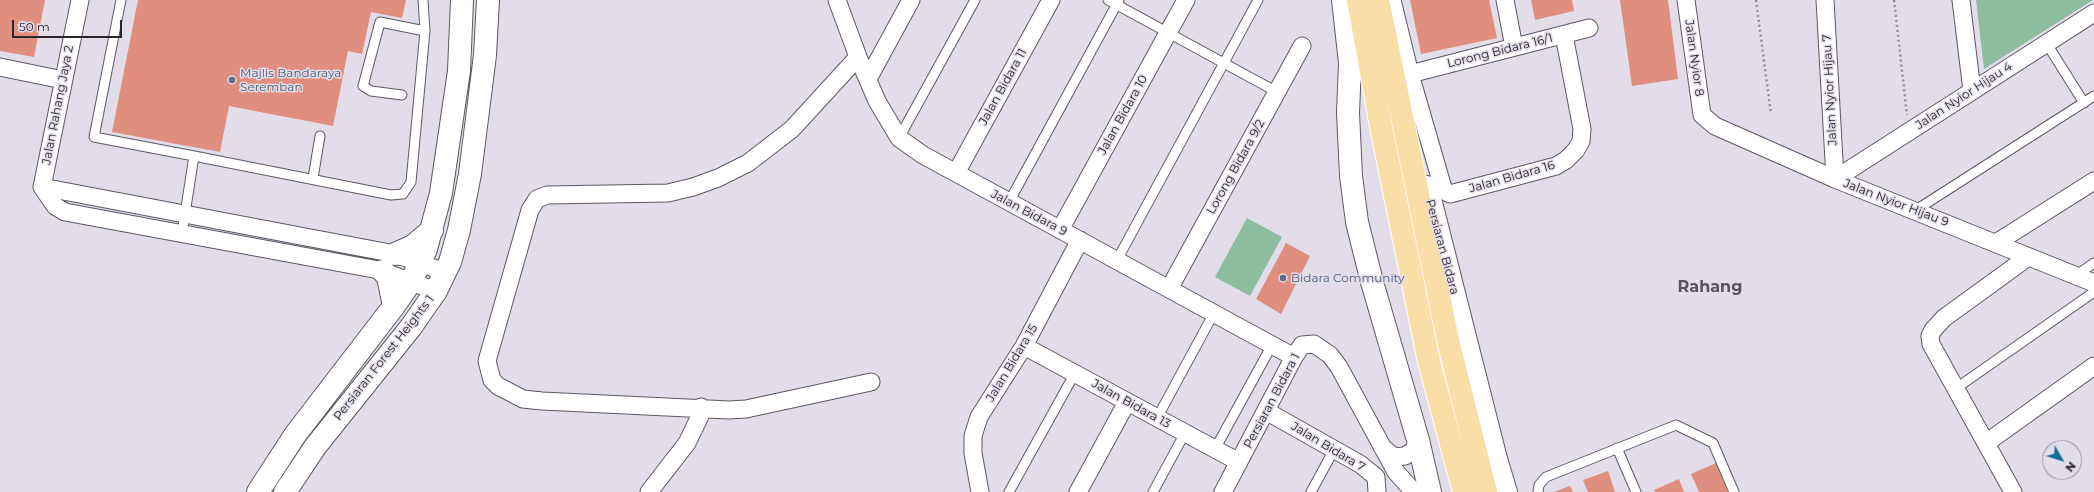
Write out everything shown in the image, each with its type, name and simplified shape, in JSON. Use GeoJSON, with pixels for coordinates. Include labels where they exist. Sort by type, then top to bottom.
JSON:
{"type":"FeatureCollection","features":[{"type":"Feature","properties":{"kind":"main road"},"geometry":{"type":"LineString","coordinates":[[1358,0],[1381,127],[1429,362],[1464,492]]}},
{"type":"Feature","properties":{"kind":"main road","name":"Persiaran Bidara"},"geometry":{"type":"LineString","coordinates":[[1378,0],[1449,345],[1486,492]]}},
{"type":"Feature","properties":{"kind":"street","name":"Jalan Rahang Jaya 2"},"geometry":{"type":"LineString","coordinates":[[42,187],[80,0]]}},
{"type":"Feature","properties":{"kind":"street","name":"Persiaran Forest Heights 1"},"geometry":{"type":"LineString","coordinates":[[258,492],[295,435],[394,306],[416,271],[432,230],[442,193],[459,71],[462,0]]}},
{"type":"Feature","properties":{"kind":"street","name":"Persiaran Forest Heights 1"},"geometry":{"type":"LineString","coordinates":[[285,492],[315,447],[411,327],[441,282],[459,230],[470,174],[485,54],[488,0]]}},
{"type":"Feature","properties":{"kind":"street"},"geometry":{"type":"LineString","coordinates":[[868,79],[911,0]]}},
{"type":"Feature","properties":{"kind":"street","name":"Jalan Bidara 11"},"geometry":{"type":"LineString","coordinates":[[956,173],[1051,0]]}},
{"type":"Feature","properties":{"kind":"street","name":"Jalan Bidara 10"},"geometry":{"type":"LineString","coordinates":[[1060,230],[1186,0]]}},
{"type":"Feature","properties":{"kind":"street"},"geometry":{"type":"LineString","coordinates":[[1343,0],[1350,63],[1348,113],[1351,176],[1357,222],[1372,282],[1418,440],[1430,492]]}},
{"type":"Feature","properties":{"kind":"street","name":"Persiaran Bidara"},"geometry":{"type":"LineString","coordinates":[[1387,0],[1429,197],[1496,459],[1506,492]]}},
{"type":"Feature","properties":{"kind":"street"},"geometry":{"type":"LineString","coordinates":[[1392,0],[1410,74]]}},
{"type":"Feature","properties":{"kind":"street"},"geometry":{"type":"LineString","coordinates":[[1505,0],[1514,47]]}},
{"type":"Feature","properties":{"kind":"street","name":"Jalan Nyior 8"},"geometry":{"type":"LineString","coordinates":[[1686,0],[1702,115]]}},
{"type":"Feature","properties":{"kind":"street","name":"Jalan Nyior Hijau 7"},"geometry":{"type":"LineString","coordinates":[[1825,0],[1835,179]]}},
{"type":"Feature","properties":{"kind":"street"},"geometry":{"type":"LineString","coordinates":[[1961,0],[1972,91]]}},
{"type":"Feature","properties":{"kind":"street","name":"Jalan Bidara 9"},"geometry":{"type":"LineString","coordinates":[[838,1],[858,57],[877,101],[899,138],[923,155],[1294,357]]}},
{"type":"Feature","properties":{"kind":"street","name":"Jalan Nyior Hijau 4"},"geometry":{"type":"LineString","coordinates":[[1835,179],[2094,13]]}},
{"type":"Feature","properties":{"kind":"street","name":"Lorong Bidara 16/1"},"geometry":{"type":"LineString","coordinates":[[1410,74],[1588,28]]}},
{"type":"Feature","properties":{"kind":"street","name":"Jalan Bidara 16"},"geometry":{"type":"LineString","coordinates":[[1410,74],[1443,188],[1450,194],[1556,166],[1566,160],[1576,150],[1581,141],[1582,129],[1564,35]]}},
{"type":"Feature","properties":{"kind":"street","name":"Lorong Bidara 9/2"},"geometry":{"type":"LineString","coordinates":[[1169,289],[1302,46]]}},
{"type":"Feature","properties":{"kind":"street"},"geometry":{"type":"LineString","coordinates":[[858,57],[792,129],[748,163],[718,178],[693,187],[668,192],[547,195],[537,199],[530,210],[487,361],[492,380],[498,386],[523,399],[701,407],[729,410],[746,409],[871,382]]}},
{"type":"Feature","properties":{"kind":"street"},"geometry":{"type":"LineString","coordinates":[[0,67],[63,80]]}},
{"type":"Feature","properties":{"kind":"street","name":"Jalan Nyior Hijau 9"},"geometry":{"type":"LineString","coordinates":[[1702,115],[1715,126],[1835,179],[1916,210],[2094,283]]}},
{"type":"Feature","properties":{"kind":"street"},"geometry":{"type":"LineString","coordinates":[[1996,243],[2094,181]]}},
{"type":"Feature","properties":{"kind":"street"},"geometry":{"type":"LineString","coordinates":[[42,187],[55,206],[65,212],[182,233],[389,262],[414,246],[432,230]]}},
{"type":"Feature","properties":{"kind":"street"},"geometry":{"type":"LineString","coordinates":[[42,187],[185,215],[389,262],[416,271],[441,282]]}},
{"type":"Feature","properties":{"kind":"street","name":"Jalan Bidara 15"},"geometry":{"type":"LineString","coordinates":[[980,492],[973,453],[973,436],[979,417],[1024,346],[1080,240]]}},
{"type":"Feature","properties":{"kind":"street"},"geometry":{"type":"LineString","coordinates":[[2013,492],[1931,344],[1930,336],[1933,330],[1944,318],[2028,256]]}},
{"type":"Feature","properties":{"kind":"street"},"geometry":{"type":"LineString","coordinates":[[389,262],[388,277],[394,306]]}},
{"type":"Feature","properties":{"kind":"street","name":"Persiaran Bidara 1"},"geometry":{"type":"LineString","coordinates":[[1224,492],[1294,357],[1302,346],[1314,344],[1330,355],[1396,472],[1414,492]]}},
{"type":"Feature","properties":{"kind":"street","name":"Jalan Bidara 13"},"geometry":{"type":"LineString","coordinates":[[1024,346],[1239,462]]}},
{"type":"Feature","properties":{"kind":"street"},"geometry":{"type":"LineString","coordinates":[[1986,443],[2094,366]]}},
{"type":"Feature","properties":{"kind":"street"},"geometry":{"type":"LineString","coordinates":[[1078,492],[1127,402]]}},
{"type":"Feature","properties":{"kind":"street"},"geometry":{"type":"LineString","coordinates":[[649,492],[687,443],[700,416],[701,407]]}},
{"type":"Feature","properties":{"kind":"street","name":"Jalan Bidara 7"},"geometry":{"type":"LineString","coordinates":[[1266,411],[1335,448],[1376,477],[1377,492]]}},
{"type":"Feature","properties":{"kind":"street"},"geometry":{"type":"LineString","coordinates":[[1382,447],[1394,457],[1405,456],[1414,450],[1418,440]]}},
{"type":"Feature","properties":{"kind":"lane"},"geometry":{"type":"LineString","coordinates":[[121,0],[94,137],[313,178],[391,195],[403,194],[411,182],[425,31],[423,0]]}},
{"type":"Feature","properties":{"kind":"lane"},"geometry":{"type":"LineString","coordinates":[[899,138],[975,0]]}},
{"type":"Feature","properties":{"kind":"lane"},"geometry":{"type":"LineString","coordinates":[[1108,0],[1118,2],[1168,33],[1277,92]]}},
{"type":"Feature","properties":{"kind":"lane"},"geometry":{"type":"LineString","coordinates":[[1117,260],[1258,0]]}},
{"type":"Feature","properties":{"kind":"lane"},"geometry":{"type":"LineString","coordinates":[[1009,202],[1118,2]]}},
{"type":"Feature","properties":{"kind":"lane"},"geometry":{"type":"LineString","coordinates":[[402,94],[371,91],[363,86],[381,18],[425,31]]}},
{"type":"Feature","properties":{"kind":"lane"},"geometry":{"type":"LineString","coordinates":[[2047,44],[2084,102]]}},
{"type":"Feature","properties":{"kind":"lane"},"geometry":{"type":"LineString","coordinates":[[1916,210],[2094,96]]}},
{"type":"Feature","properties":{"kind":"lane"},"geometry":{"type":"LineString","coordinates":[[313,178],[320,136]]}},
{"type":"Feature","properties":{"kind":"lane"},"geometry":{"type":"LineString","coordinates":[[182,233],[194,156]]}},
{"type":"Feature","properties":{"kind":"lane"},"geometry":{"type":"LineString","coordinates":[[2075,276],[2094,263]]}},
{"type":"Feature","properties":{"kind":"lane"},"geometry":{"type":"LineString","coordinates":[[1955,389],[2094,292]]}},
{"type":"Feature","properties":{"kind":"lane"},"geometry":{"type":"LineString","coordinates":[[1157,418],[1214,313]]}},
{"type":"Feature","properties":{"kind":"lane"},"geometry":{"type":"LineString","coordinates":[[1215,449],[1272,345]]}},
{"type":"Feature","properties":{"kind":"lane"},"geometry":{"type":"LineString","coordinates":[[1010,492],[1074,373]]}},
{"type":"Feature","properties":{"kind":"lane"},"geometry":{"type":"LineString","coordinates":[[1538,492],[1539,485],[1546,477],[1676,425],[1713,443],[1734,492]]}},
{"type":"Feature","properties":{"kind":"lane"},"geometry":{"type":"LineString","coordinates":[[1153,492],[1185,433]]}},
{"type":"Feature","properties":{"kind":"lane"},"geometry":{"type":"LineString","coordinates":[[1310,492],[1335,448]]}},
{"type":"Feature","properties":{"kind":"lane"},"geometry":{"type":"LineString","coordinates":[[1617,448],[1636,492]]}},
{"type":"Feature","properties":{"kind":"path"},"geometry":{"type":"LineString","coordinates":[[1756,0],[1771,114]]}},
{"type":"Feature","properties":{"kind":"path"},"geometry":{"type":"LineString","coordinates":[[1894,0],[1909,131]]}},
{"type":"Feature","properties":{"kind":"green space"},"geometry":{"type":"Polygon","coordinates":[[[1976,0],[2093,0],[1984,69],[1976,0]]]}},
{"type":"Feature","properties":{"kind":"green space"},"geometry":{"type":"Polygon","coordinates":[[[1247,218],[1282,237],[1250,296],[1215,277],[1247,218]]]}},
{"type":"Feature","properties":{"kind":"building"},"geometry":{"type":"Polygon","coordinates":[[[0,0],[45,0],[34,57],[0,51],[0,0]]]}},
{"type":"Feature","properties":{"kind":"building","name":"Majlis Bandaraya Seremban"},"geometry":{"type":"Polygon","coordinates":[[[138,0],[406,0],[402,18],[371,12],[362,54],[348,51],[333,126],[229,106],[220,152],[112,132],[138,0]]]}},
{"type":"Feature","properties":{"kind":"building"},"geometry":{"type":"Polygon","coordinates":[[[1410,0],[1489,0],[1497,38],[1421,54],[1410,0]]]}},
{"type":"Feature","properties":{"kind":"building"},"geometry":{"type":"Polygon","coordinates":[[[1531,0],[1572,0],[1574,11],[1535,20],[1531,0]]]}},
{"type":"Feature","properties":{"kind":"building"},"geometry":{"type":"Polygon","coordinates":[[[1620,0],[1668,0],[1678,79],[1632,86],[1620,0]]]}},
{"type":"Feature","properties":{"kind":"building","name":"Bidara Community"},"geometry":{"type":"Polygon","coordinates":[[[1286,243],[1310,256],[1281,314],[1256,299],[1286,243]]]}},
{"type":"Feature","properties":{"kind":"building"},"geometry":{"type":"Polygon","coordinates":[[[1716,463],[1728,492],[1699,492],[1691,474],[1716,463]]]}},
{"type":"Feature","properties":{"kind":"building"},"geometry":{"type":"Polygon","coordinates":[[[1608,471],[1615,492],[1588,492],[1583,480],[1608,471]]]}},
{"type":"Feature","properties":{"kind":"building"},"geometry":{"type":"Polygon","coordinates":[[[1679,479],[1684,492],[1655,492],[1654,490],[1679,479]]]}},
{"type":"Feature","properties":{"kind":"building"},"geometry":{"type":"Polygon","coordinates":[[[1570,486],[1573,492],[1554,492],[1570,486]]]}},
{"type":"Feature","properties":{"kind":"place","name":"Majlis Bandaraya Seremban"},"geometry":{"type":"Point","coordinates":[232,80]}},
{"type":"Feature","properties":{"kind":"place","name":"Bidara Community"},"geometry":{"type":"Point","coordinates":[1283,278]}},
{"type":"Feature","properties":{"kind":"district","name":"Rahang"},"geometry":{"type":"Point","coordinates":[1710,287]}}]}
